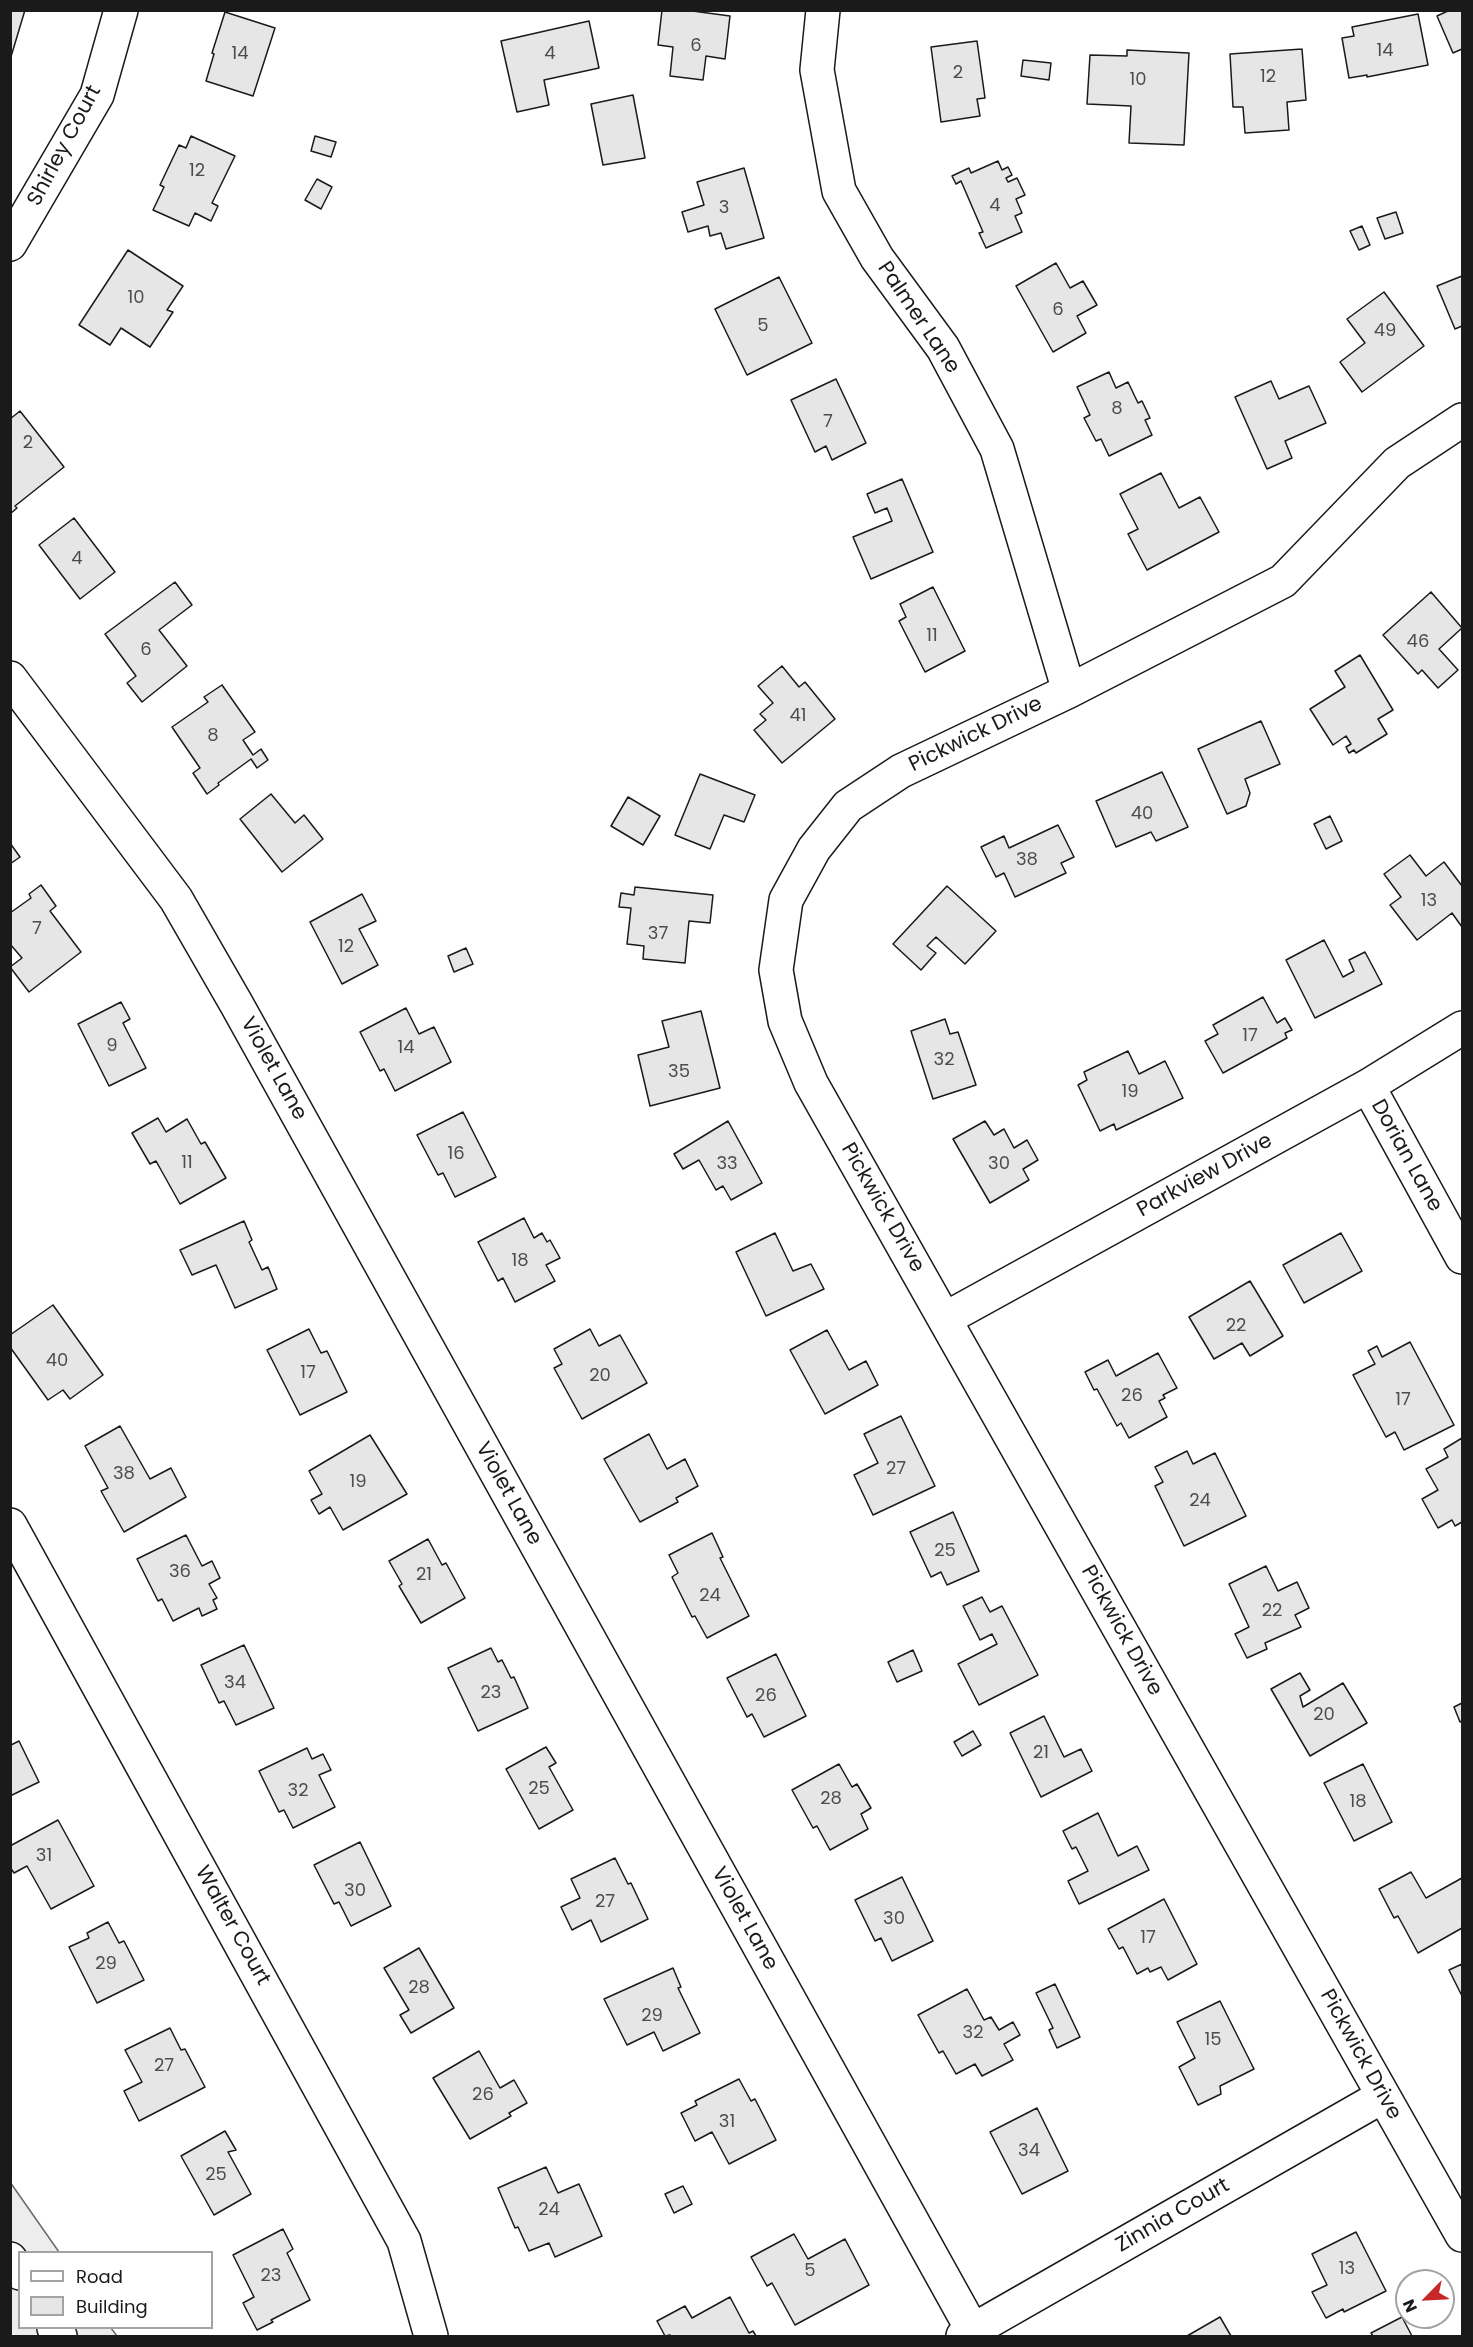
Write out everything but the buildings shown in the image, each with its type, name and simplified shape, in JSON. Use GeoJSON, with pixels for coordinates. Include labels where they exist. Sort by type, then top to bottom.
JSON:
{"type":"FeatureCollection","features":[{"type":"Feature","properties":{"kind":"street","name":"Shirley Court"},"geometry":{"type":"LineString","coordinates":[[10,244],[97,95],[120,10]]}},
{"type":"Feature","properties":{"kind":"street","name":"Palmer Lane"},"geometry":{"type":"LineString","coordinates":[[824,10],[817,70],[839,191],[877,258],[943,348],[998,449],[1069,691]]}},
{"type":"Feature","properties":{"kind":"street","name":"Pickwick Drive"},"geometry":{"type":"LineString","coordinates":[[1462,420],[1397,463],[1283,582],[1069,691],[901,771],[848,806],[814,849],[786,900],[776,970],[785,1021],[811,1083],[1462,2235]]}},
{"type":"Feature","properties":{"kind":"street","name":"Violet Lane"},"geometry":{"type":"LineString","coordinates":[[10,678],[176,899],[243,1016],[968,2334]]}},
{"type":"Feature","properties":{"kind":"street","name":"Parkview Drive"},"geometry":{"type":"LineString","coordinates":[[945,1319],[1368,1086],[1462,1028]]}},
{"type":"Feature","properties":{"kind":"street","name":"Dorian Lane"},"geometry":{"type":"LineString","coordinates":[[1368,1086],[1462,1257]]}},
{"type":"Feature","properties":{"kind":"street","name":"Walter Court"},"geometry":{"type":"LineString","coordinates":[[10,1525],[404,2241],[431,2337]]}},
{"type":"Feature","properties":{"kind":"street","name":"Zinnia Court"},"geometry":{"type":"LineString","coordinates":[[968,2334],[1383,2096]]}},
{"type":"Feature","properties":{"kind":"shaded area"},"geometry":{"type":"Polygon","coordinates":[[[10,2182],[58,2251],[18,2251],[18,2329],[112,2329],[117,2336],[11,2336],[10,2182]]]}}]}
